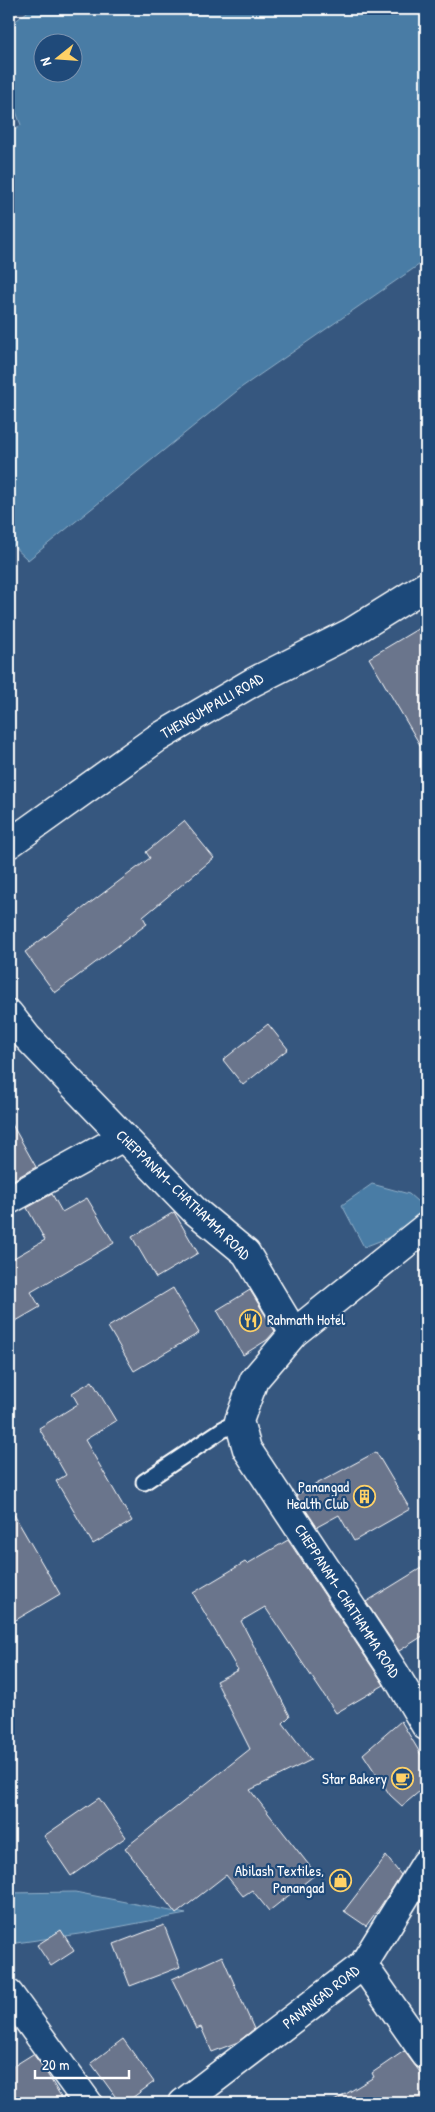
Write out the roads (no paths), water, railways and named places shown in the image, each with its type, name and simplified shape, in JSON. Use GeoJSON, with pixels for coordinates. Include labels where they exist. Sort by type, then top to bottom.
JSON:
{"type":"FeatureCollection","features":[{"type":"Feature","properties":{"kind":"street","name":"THENGUMPALLI ROAD"},"geometry":{"type":"LineString","coordinates":[[9,844],[156,739],[253,682],[352,632],[426,586]]}},
{"type":"Feature","properties":{"kind":"street","name":"CHEPPANAM- CHATHAMMA ROAD"},"geometry":{"type":"LineString","coordinates":[[9,1014],[27,1037],[194,1210],[246,1253],[294,1332]]}},
{"type":"Feature","properties":{"kind":"street"},"geometry":{"type":"LineString","coordinates":[[9,1200],[123,1137]]}},
{"type":"Feature","properties":{"kind":"street"},"geometry":{"type":"LineString","coordinates":[[239,1421],[254,1380],[294,1332],[426,1228]]}},
{"type":"Feature","properties":{"kind":"street","name":"CHEPPANAM- CHATHAMMA ROAD"},"geometry":{"type":"LineString","coordinates":[[239,1421],[247,1449],[394,1672],[426,1726]]}},
{"type":"Feature","properties":{"kind":"street","name":"PANANGAD ROAD"},"geometry":{"type":"LineString","coordinates":[[183,2103],[363,1965],[426,1863]]}},
{"type":"Feature","properties":{"kind":"street"},"geometry":{"type":"LineString","coordinates":[[363,1965],[426,2055]]}},
{"type":"Feature","properties":{"kind":"street"},"geometry":{"type":"LineString","coordinates":[[9,1994],[88,2103]]}},
{"type":"Feature","properties":{"kind":"lane"},"geometry":{"type":"LineString","coordinates":[[144,1482],[222,1430],[239,1421]]}},
{"type":"Feature","properties":{"kind":"water"},"geometry":{"type":"Polygon","coordinates":[[[31,9],[426,9],[426,260],[242,387],[28,560],[9,542],[9,135],[21,125],[9,93],[9,26],[31,9]]]}},
{"type":"Feature","properties":{"kind":"water"},"geometry":{"type":"Polygon","coordinates":[[[372,1184],[409,1194],[426,1209],[426,1218],[403,1232],[364,1247],[342,1205],[372,1184]]]}},
{"type":"Feature","properties":{"kind":"water"},"geometry":{"type":"Polygon","coordinates":[[[75,1892],[186,1914],[86,1933],[16,1943],[9,1942],[9,1893],[75,1892]]]}},
{"type":"Feature","properties":{"kind":"place","name":"Rahmath Hotel"},"geometry":{"type":"Point","coordinates":[251,1320]}},
{"type":"Feature","properties":{"kind":"place","name":"Panangad Health Club"},"geometry":{"type":"Point","coordinates":[365,1496]}},
{"type":"Feature","properties":{"kind":"place","name":"Star Bakery"},"geometry":{"type":"Point","coordinates":[403,1779]}},
{"type":"Feature","properties":{"kind":"place","name":"Abilash Textiles, Panangad"},"geometry":{"type":"Point","coordinates":[340,1880]}}]}
